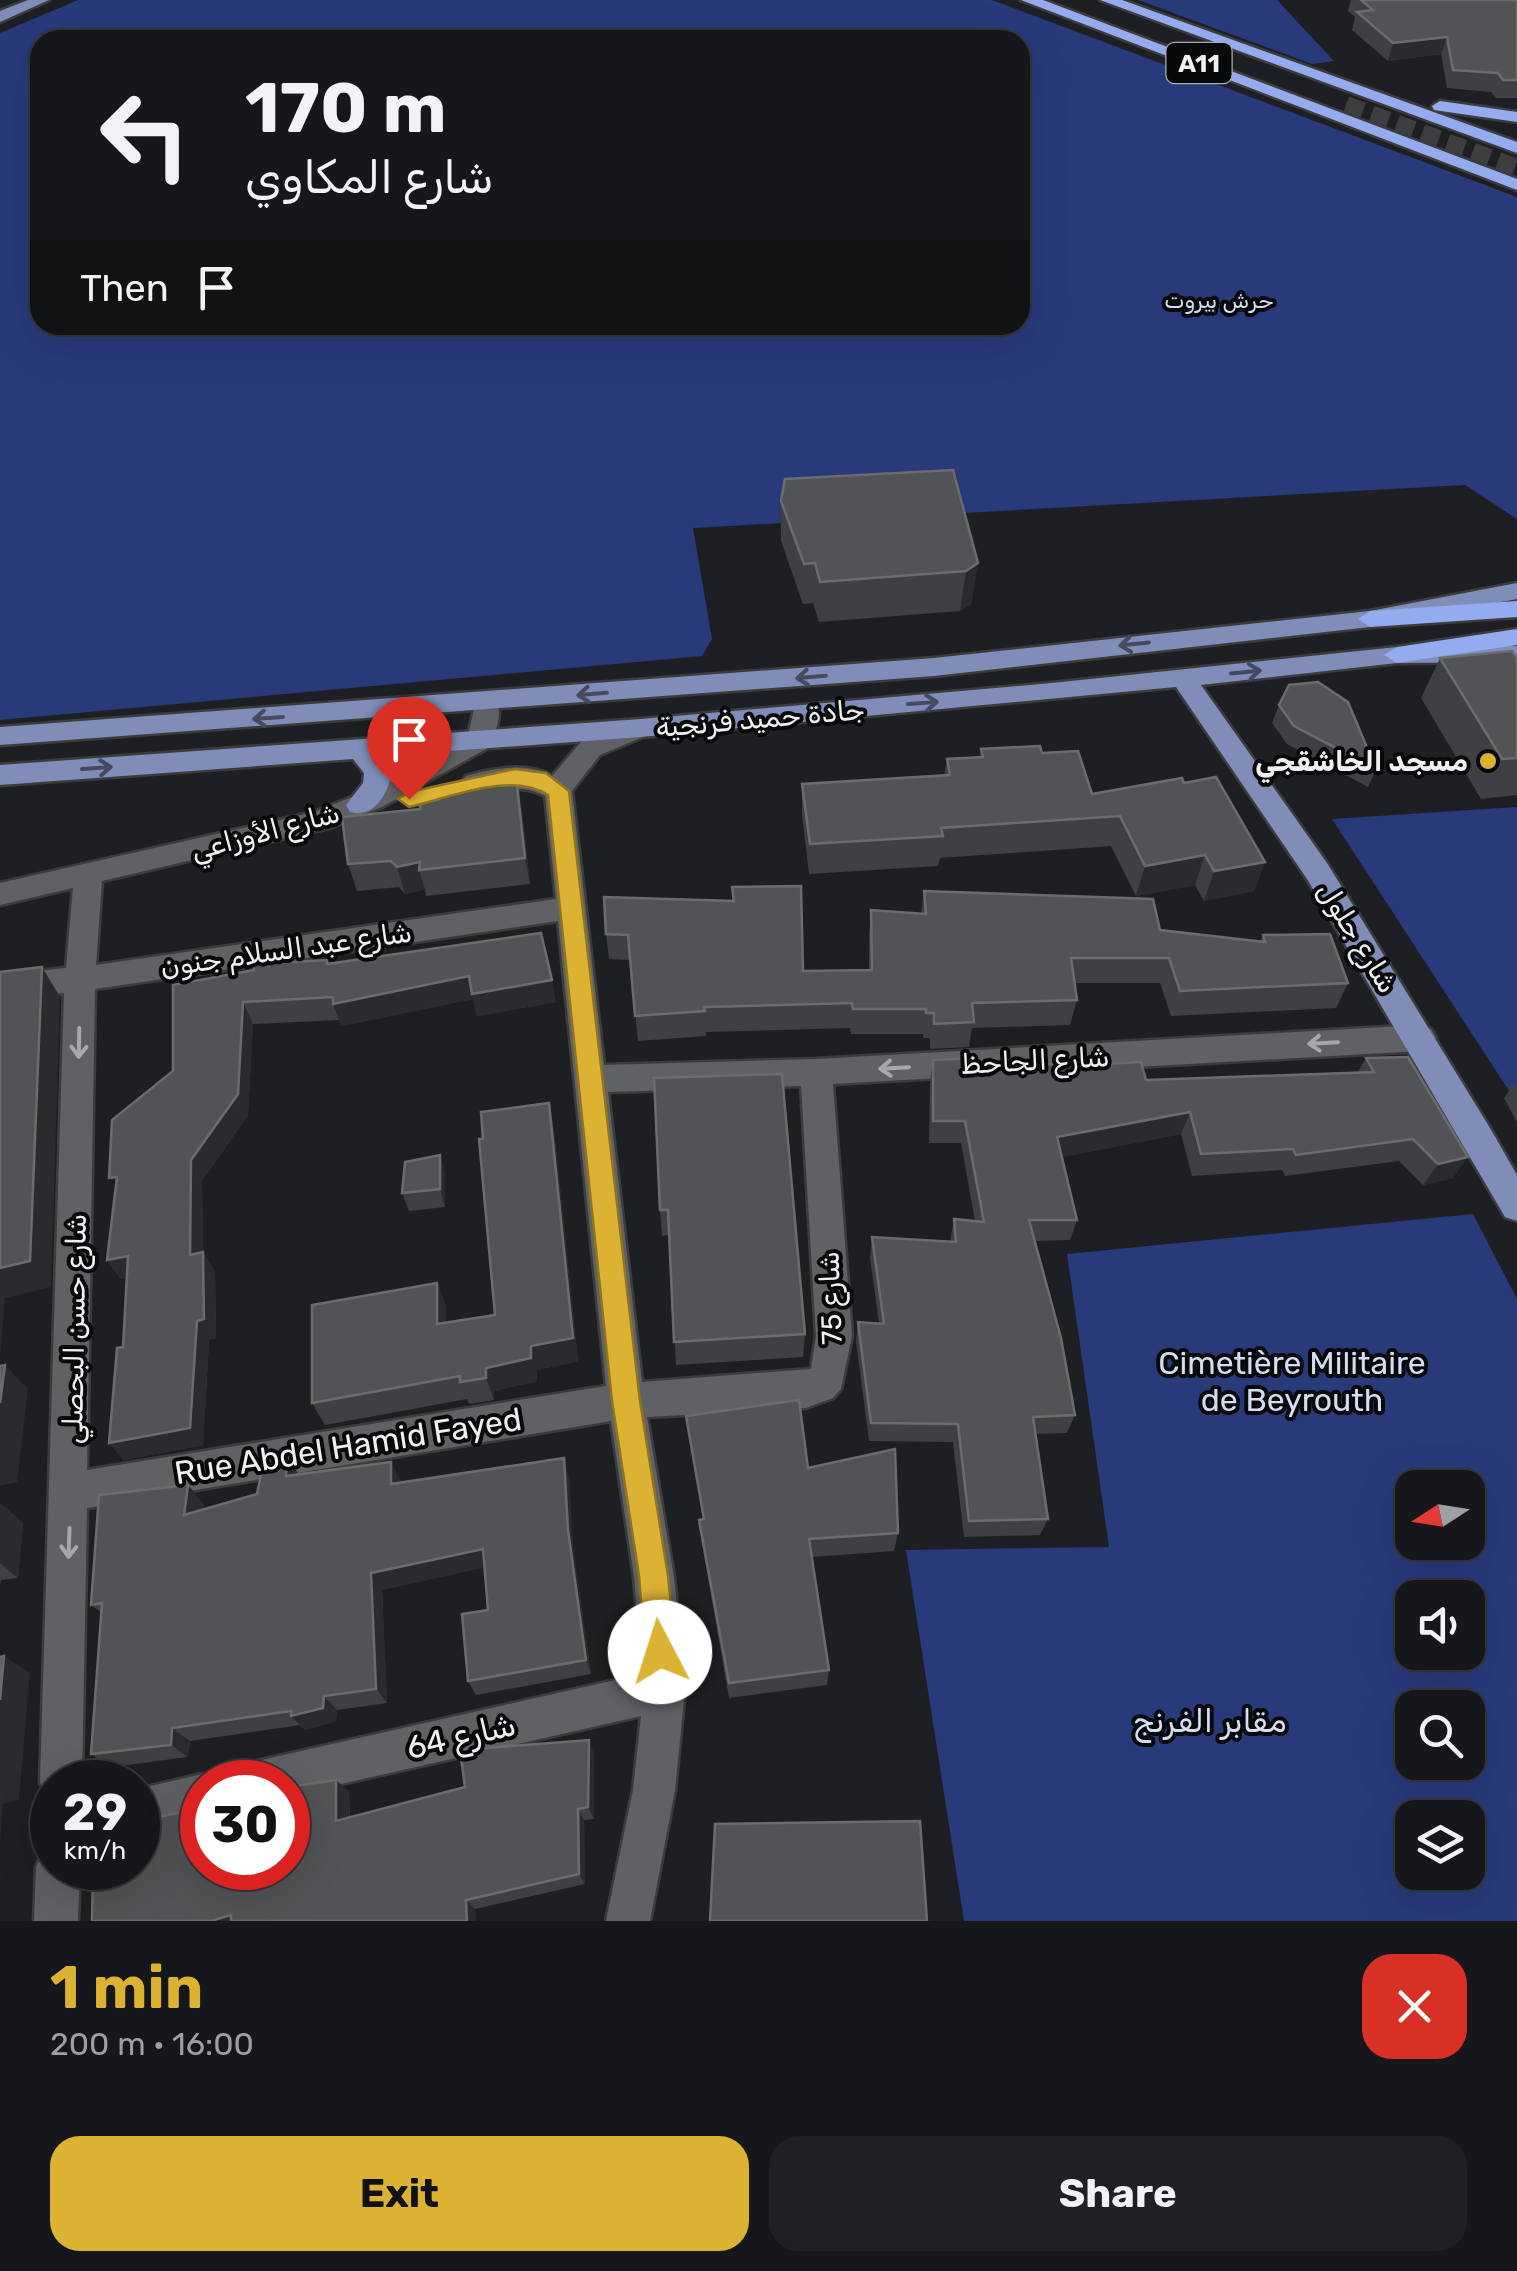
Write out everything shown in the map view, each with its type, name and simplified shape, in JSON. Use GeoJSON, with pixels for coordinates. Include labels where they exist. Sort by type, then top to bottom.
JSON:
{"type":"FeatureCollection","features":[{"type":"Feature","properties":{"kind":"highway","name":"A11"},"geometry":{"type":"LineString","coordinates":[[1030,0],[1368,130],[1459,150],[1517,153]]}},
{"type":"Feature","properties":{"kind":"highway"},"geometry":{"type":"LineString","coordinates":[[1052,0],[1517,153],[1517,166]]}},
{"type":"Feature","properties":{"kind":"highway"},"geometry":{"type":"LineString","coordinates":[[1088,0],[1357,100]]}},
{"type":"Feature","properties":{"kind":"highway","name":"A11"},"geometry":{"type":"LineString","coordinates":[[1113,1],[1357,100],[1517,118]]}},
{"type":"Feature","properties":{"kind":"highway"},"geometry":{"type":"LineString","coordinates":[[1368,130],[1517,184]]}},
{"type":"Feature","properties":{"kind":"highway","name":"جادة حميد فرنجية"},"geometry":{"type":"LineString","coordinates":[[1370,618],[1517,609]]}},
{"type":"Feature","properties":{"kind":"highway","name":"جادة حميد فرنجية"},"geometry":{"type":"LineString","coordinates":[[1396,656],[1517,637]]}},
{"type":"Feature","properties":{"kind":"main road"},"geometry":{"type":"LineString","coordinates":[[0,17],[41,0]]}},
{"type":"Feature","properties":{"kind":"main road"},"geometry":{"type":"LineString","coordinates":[[1370,618],[1517,591]]}},
{"type":"Feature","properties":{"kind":"main road","name":"جادة حميد فرنجية"},"geometry":{"type":"LineString","coordinates":[[0,736],[486,703],[951,665],[1370,618]]}},
{"type":"Feature","properties":{"kind":"main road"},"geometry":{"type":"LineString","coordinates":[[1396,656],[1517,654]]}},
{"type":"Feature","properties":{"kind":"main road","name":"جادة حميد فرنجية"},"geometry":{"type":"LineString","coordinates":[[0,774],[477,742],[1183,679],[1396,656]]}},
{"type":"Feature","properties":{"kind":"main road","name":"شارع جلول"},"geometry":{"type":"LineString","coordinates":[[1183,679],[1278,811],[1420,1038],[1517,1206]]}},
{"type":"Feature","properties":{"kind":"main road"},"geometry":{"type":"LineString","coordinates":[[360,749],[378,771],[376,786],[360,805]]}},
{"type":"Feature","properties":{"kind":"street"},"geometry":{"type":"LineString","coordinates":[[477,742],[482,734],[486,703]]}},
{"type":"Feature","properties":{"kind":"street"},"geometry":{"type":"LineString","coordinates":[[628,1921],[654,1790],[664,1690],[654,1576],[626,1401],[558,791],[580,755],[602,741],[641,728]]}},
{"type":"Feature","properties":{"kind":"street","name":"شارع الأوزاعي"},"geometry":{"type":"LineString","coordinates":[[0,894],[319,821],[360,805],[477,742]]}},
{"type":"Feature","properties":{"kind":"street"},"geometry":{"type":"LineString","coordinates":[[319,821],[515,776],[538,778],[558,791]]}},
{"type":"Feature","properties":{"kind":"street","name":"شارع حسن البحصلي"},"geometry":{"type":"LineString","coordinates":[[62,1760],[80,979],[88,876]]}},
{"type":"Feature","properties":{"kind":"street","name":"شارع عبد السلام جنون"},"geometry":{"type":"LineString","coordinates":[[0,986],[80,979],[571,908]]}},
{"type":"Feature","properties":{"kind":"street","name":"شارع الجاحظ"},"geometry":{"type":"LineString","coordinates":[[590,1079],[816,1072],[1420,1038]]}},
{"type":"Feature","properties":{"kind":"street","name":"شارع 75"},"geometry":{"type":"LineString","coordinates":[[626,1401],[796,1391],[820,1386],[828,1377],[834,1336],[816,1072]]}},
{"type":"Feature","properties":{"kind":"street","name":"Rue Abdel Hamid Fayed"},"geometry":{"type":"LineString","coordinates":[[70,1492],[626,1401]]}},
{"type":"Feature","properties":{"kind":"street","name":"شارع 64"},"geometry":{"type":"LineString","coordinates":[[310,1770],[664,1690]]}},
{"type":"Feature","properties":{"kind":"street"},"geometry":{"type":"LineString","coordinates":[[56,1921],[57,1890]]}},
{"type":"Feature","properties":{"kind":"green space","name":"حرش بيروت"},"geometry":{"type":"Polygon","coordinates":[[[78,0],[992,0],[1517,197],[1517,519],[1465,485],[693,528],[712,639],[702,656],[0,720],[0,33],[78,0]]]}},
{"type":"Feature","properties":{"kind":"green space"},"geometry":{"type":"Polygon","coordinates":[[[1138,0],[1277,0],[1334,61],[1312,64],[1138,0]]]}},
{"type":"Feature","properties":{"kind":"green space"},"geometry":{"type":"Polygon","coordinates":[[[1517,807],[1517,1103],[1332,819],[1517,807]]]}},
{"type":"Feature","properties":{"kind":"green space","name":"مقابر الفرنج"},"geometry":{"type":"Polygon","coordinates":[[[1473,1214],[1517,1299],[1517,1921],[964,1921],[906,1550],[1109,1547],[1067,1254],[1473,1214]]]}},
{"type":"Feature","properties":{"kind":"building"},"geometry":{"type":"Polygon","coordinates":[[[1361,0],[1517,0],[1517,80],[1503,80],[1498,73],[1453,70],[1447,37],[1393,43],[1357,12],[1373,10],[1361,0]]]}},
{"type":"Feature","properties":{"kind":"building"},"geometry":{"type":"Polygon","coordinates":[[[953,470],[978,563],[966,571],[820,582],[815,563],[804,564],[781,501],[785,479],[953,470]]]}},
{"type":"Feature","properties":{"kind":"building"},"geometry":{"type":"Polygon","coordinates":[[[1512,651],[1517,658],[1517,758],[1502,759],[1440,658],[1512,651]]]}},
{"type":"Feature","properties":{"kind":"building"},"geometry":{"type":"Polygon","coordinates":[[[1318,682],[1348,702],[1376,769],[1294,726],[1279,705],[1289,685],[1318,682]]]}},
{"type":"Feature","properties":{"kind":"building"},"geometry":{"type":"Polygon","coordinates":[[[1040,746],[1042,753],[1078,751],[1092,794],[1182,778],[1184,783],[1216,777],[1265,862],[1214,871],[1205,855],[1145,866],[1120,816],[941,828],[943,836],[810,844],[802,784],[950,775],[947,759],[983,757],[981,749],[1040,746]]]}},
{"type":"Feature","properties":{"kind":"building"},"geometry":{"type":"Polygon","coordinates":[[[516,776],[525,858],[419,870],[420,862],[397,867],[391,861],[348,864],[342,817],[420,809],[420,793],[516,776]]]}},
{"type":"Feature","properties":{"kind":"building"},"geometry":{"type":"Polygon","coordinates":[[[801,886],[803,971],[872,970],[871,910],[926,914],[924,891],[1153,899],[1160,930],[1265,942],[1263,935],[1330,934],[1348,983],[1180,991],[1169,958],[1071,958],[1077,1000],[972,1003],[974,1022],[934,1024],[934,1013],[926,1013],[926,1009],[853,1009],[852,1003],[704,1007],[705,1011],[635,1016],[628,935],[606,934],[604,897],[734,901],[732,887],[801,886]]]}},
{"type":"Feature","properties":{"kind":"building"},"geometry":{"type":"Polygon","coordinates":[[[541,933],[552,980],[472,994],[469,976],[333,1004],[333,997],[243,1002],[238,1094],[191,1160],[190,1255],[203,1252],[204,1319],[197,1321],[190,1428],[109,1443],[117,1348],[123,1347],[128,1256],[107,1260],[117,1177],[109,1178],[112,1120],[173,1071],[173,985],[254,970],[254,964],[327,960],[327,964],[541,933]]]}},
{"type":"Feature","properties":{"kind":"building"},"geometry":{"type":"Polygon","coordinates":[[[42,967],[30,1261],[0,1268],[0,972],[42,967]]]}},
{"type":"Feature","properties":{"kind":"building"},"geometry":{"type":"Polygon","coordinates":[[[1408,1057],[1468,1157],[1438,1164],[1413,1139],[1296,1155],[1293,1149],[1201,1154],[1190,1112],[1057,1137],[1077,1220],[1029,1220],[1061,1338],[1075,1415],[1033,1417],[1048,1519],[969,1521],[958,1424],[871,1423],[858,1322],[884,1324],[872,1237],[956,1242],[954,1219],[984,1222],[965,1121],[933,1121],[933,1060],[976,1058],[976,1063],[1086,1065],[1141,1062],[1146,1080],[1374,1072],[1366,1058],[1408,1057]]]}},
{"type":"Feature","properties":{"kind":"building"},"geometry":{"type":"Polygon","coordinates":[[[782,1074],[805,1334],[674,1342],[668,1210],[660,1210],[654,1078],[782,1074]]]}},
{"type":"Feature","properties":{"kind":"building"},"geometry":{"type":"Polygon","coordinates":[[[549,1103],[573,1338],[531,1346],[531,1358],[486,1368],[486,1378],[460,1382],[460,1376],[312,1403],[312,1305],[437,1283],[437,1324],[495,1315],[479,1139],[483,1139],[481,1112],[549,1103]]]}},
{"type":"Feature","properties":{"kind":"building"},"geometry":{"type":"Polygon","coordinates":[[[440,1155],[440,1189],[402,1193],[405,1162],[440,1155]]]}},
{"type":"Feature","properties":{"kind":"building"},"geometry":{"type":"Polygon","coordinates":[[[5,1365],[0,1403],[0,1366],[5,1365]]]}},
{"type":"Feature","properties":{"kind":"building"},"geometry":{"type":"Polygon","coordinates":[[[799,1400],[808,1468],[895,1449],[898,1533],[809,1539],[829,1670],[729,1683],[699,1520],[704,1519],[686,1416],[799,1400]]]}},
{"type":"Feature","properties":{"kind":"building"},"geometry":{"type":"Polygon","coordinates":[[[287,1457],[286,1476],[391,1462],[391,1484],[564,1458],[568,1530],[586,1660],[468,1681],[462,1614],[488,1610],[483,1549],[371,1573],[376,1689],[324,1696],[323,1708],[291,1716],[291,1711],[172,1728],[171,1745],[91,1754],[102,1603],[91,1605],[99,1495],[188,1485],[184,1515],[257,1494],[264,1461],[287,1457]]]}},
{"type":"Feature","properties":{"kind":"building"},"geometry":{"type":"Polygon","coordinates":[[[4,1656],[0,1700],[0,1657],[4,1656]]]}},
{"type":"Feature","properties":{"kind":"building"},"geometry":{"type":"Polygon","coordinates":[[[589,1740],[588,1807],[578,1809],[579,1874],[466,1900],[467,1921],[231,1921],[231,1915],[211,1921],[92,1921],[93,1890],[160,1890],[160,1817],[180,1812],[180,1890],[310,1890],[310,1784],[336,1780],[336,1821],[465,1787],[460,1750],[589,1740]]]}},
{"type":"Feature","properties":{"kind":"building"},"geometry":{"type":"Polygon","coordinates":[[[920,1821],[927,1921],[710,1921],[715,1824],[920,1821]]]}},
{"type":"Feature","properties":{"kind":"tunnel"},"geometry":{"type":"LineString","coordinates":[[1346,105],[1517,168]]}},
{"type":"Feature","properties":{"kind":"place","name":"مسجد الخاشقجي"},"geometry":{"type":"Point","coordinates":[1488,761]}},
{"type":"Feature","properties":{"kind":"route"},"geometry":{"type":"LineString","coordinates":[[409,799],[515,776],[538,778],[558,791],[626,1401],[654,1576],[660,1652]]}},
{"type":"Feature","properties":{"kind":"park label","name":"Cimetière Militaire de Beyrouth"},"geometry":{"type":"Point","coordinates":[1292,1382]}}]}
